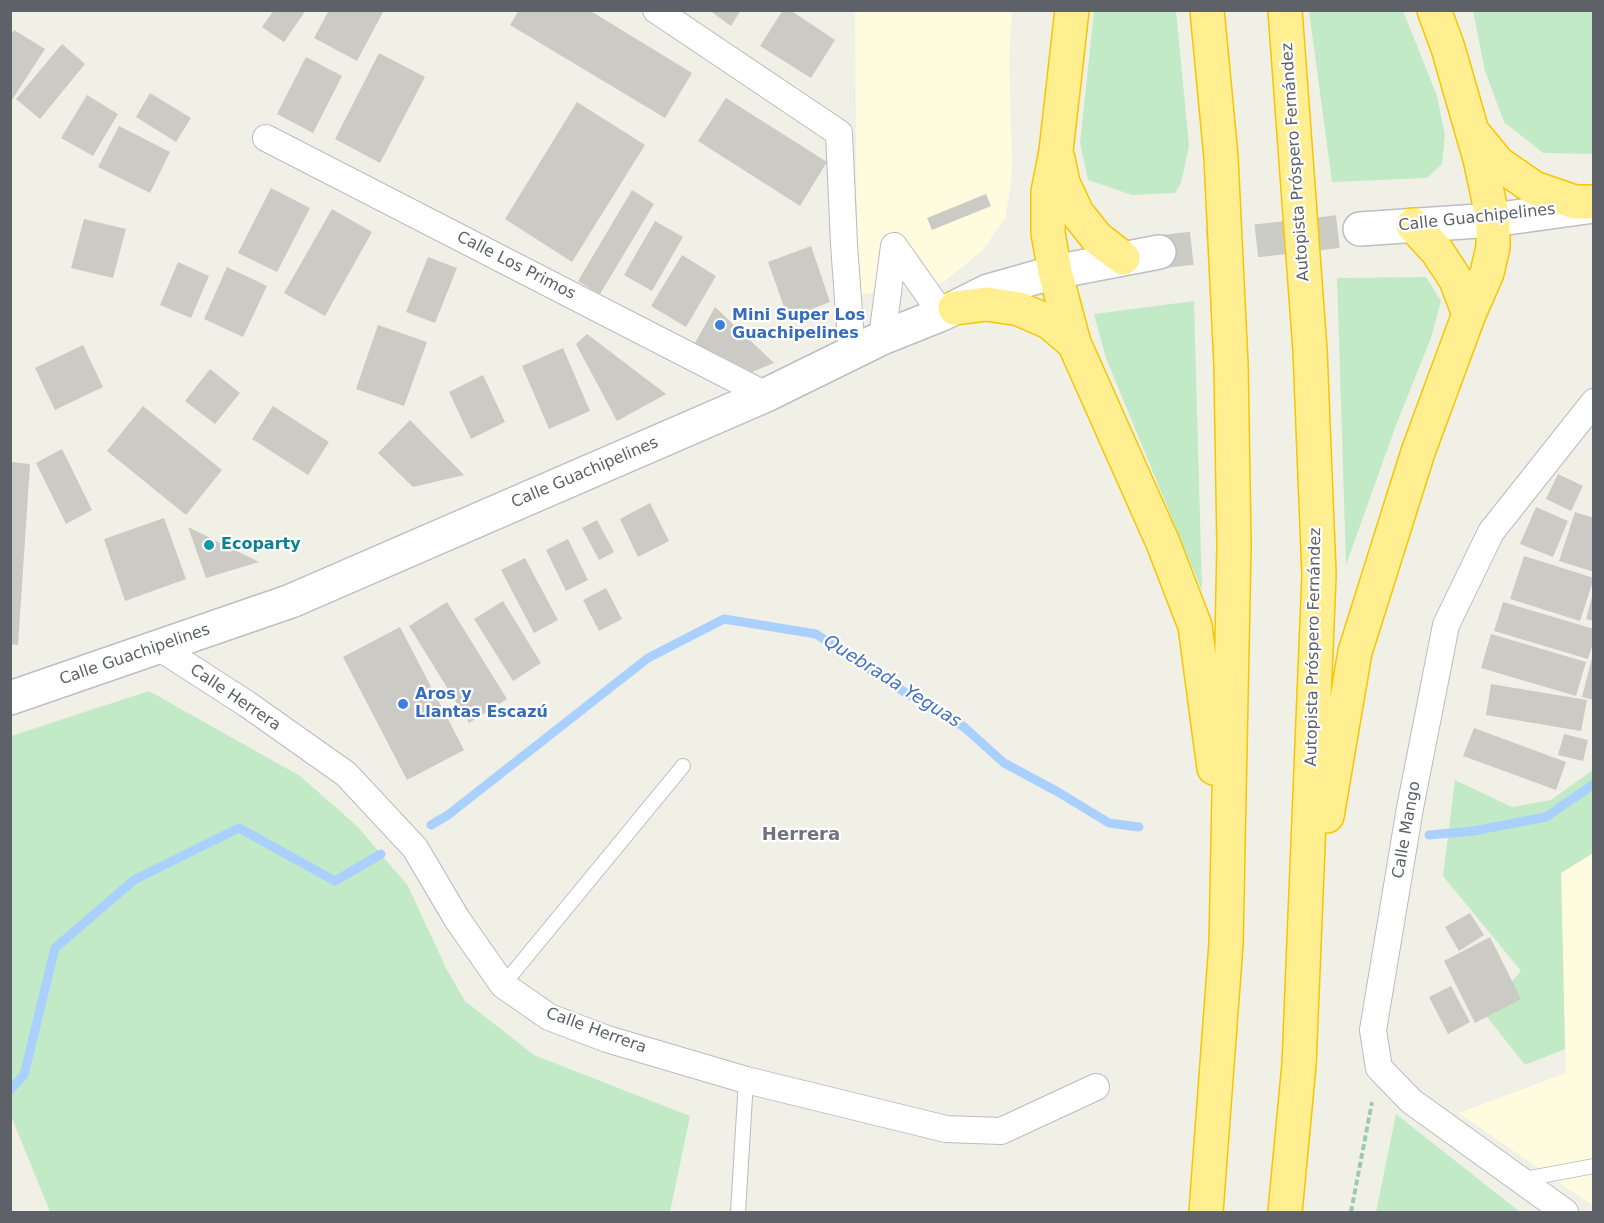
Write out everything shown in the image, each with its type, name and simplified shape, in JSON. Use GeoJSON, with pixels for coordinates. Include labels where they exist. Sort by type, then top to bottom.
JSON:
{"type":"FeatureCollection","features":[{"type":"Feature","properties":{"kind":"highway"},"geometry":{"type":"LineString","coordinates":[[1072,10],[1056,151],[1048,192],[1048,233],[1055,273],[1074,343],[1163,543],[1195,626],[1213,763],[1226,944]]}},
{"type":"Feature","properties":{"kind":"highway"},"geometry":{"type":"LineString","coordinates":[[1206,1212],[1226,944],[1233,579],[1231,365],[1221,158],[1207,10]]}},
{"type":"Feature","properties":{"kind":"highway","name":"Autopista Próspero Fernández"},"geometry":{"type":"LineString","coordinates":[[1285,10],[1310,350],[1319,575],[1299,1065],[1285,1212]]}},
{"type":"Feature","properties":{"kind":"highway"},"geometry":{"type":"LineString","coordinates":[[1302,993],[1330,795],[1355,652],[1418,452],[1469,314],[1487,273],[1493,247],[1493,220],[1480,159],[1448,48],[1434,10]]}},
{"type":"Feature","properties":{"kind":"highway"},"geometry":{"type":"LineString","coordinates":[[1470,129],[1498,163],[1534,188],[1575,202],[1593,204]]}},
{"type":"Feature","properties":{"kind":"highway"},"geometry":{"type":"LineString","coordinates":[[1056,151],[1063,183],[1077,213],[1097,238],[1123,258]]}},
{"type":"Feature","properties":{"kind":"highway"},"geometry":{"type":"LineString","coordinates":[[1413,225],[1437,250],[1450,270],[1469,314]]}},
{"type":"Feature","properties":{"kind":"highway"},"geometry":{"type":"LineString","coordinates":[[948,311],[987,304],[1019,309],[1049,322],[1074,343]]}},
{"type":"Feature","properties":{"kind":"street"},"geometry":{"type":"LineString","coordinates":[[656,10],[839,133],[852,354]]}},
{"type":"Feature","properties":{"kind":"street","name":"Calle Los Primos"},"geometry":{"type":"LineString","coordinates":[[266,138],[766,395]]}},
{"type":"Feature","properties":{"kind":"street","name":"Calle Guachipelines"},"geometry":{"type":"LineString","coordinates":[[1360,229],[1493,220],[1593,204]]}},
{"type":"Feature","properties":{"kind":"street"},"geometry":{"type":"LineString","coordinates":[[882,338],[894,246],[948,311]]}},
{"type":"Feature","properties":{"kind":"street","name":"Calle Guachipelines"},"geometry":{"type":"LineString","coordinates":[[10,698],[159,648],[291,600],[766,395],[882,338],[948,311],[988,291],[1055,273],[1159,252]]}},
{"type":"Feature","properties":{"kind":"street","name":"Calle Mango"},"geometry":{"type":"LineString","coordinates":[[1379,1068],[1373,1030],[1410,808],[1446,625],[1491,532],[1593,402]]}},
{"type":"Feature","properties":{"kind":"street","name":"Calle Herrera"},"geometry":{"type":"LineString","coordinates":[[159,648],[247,704],[346,774],[415,848],[458,919],[503,985],[549,1017],[607,1039],[746,1080],[946,1129],[1001,1131],[1096,1087]]}},
{"type":"Feature","properties":{"kind":"street"},"geometry":{"type":"LineString","coordinates":[[1379,1068],[1411,1101],[1565,1212]]}},
{"type":"Feature","properties":{"kind":"lane"},"geometry":{"type":"LineString","coordinates":[[503,985],[683,766]]}},
{"type":"Feature","properties":{"kind":"lane"},"geometry":{"type":"LineString","coordinates":[[738,1212],[746,1080]]}},
{"type":"Feature","properties":{"kind":"lane"},"geometry":{"type":"LineString","coordinates":[[1519,1179],[1593,1166]]}},
{"type":"Feature","properties":{"kind":"path"},"geometry":{"type":"LineString","coordinates":[[1351,1212],[1379,1068]]}},
{"type":"Feature","properties":{"kind":"shaded area"},"geometry":{"type":"Polygon","coordinates":[[[855,11],[1012,11],[1009,60],[1012,161],[1011,184],[1005,218],[983,250],[942,283],[857,295],[855,11]]]}},
{"type":"Feature","properties":{"kind":"shaded area"},"geometry":{"type":"Polygon","coordinates":[[[1593,853],[1593,1206],[1459,1113],[1566,1073],[1561,873],[1593,853]]]}},
{"type":"Feature","properties":{"kind":"green space"},"geometry":{"type":"Polygon","coordinates":[[[1094,11],[1176,11],[1189,146],[1181,183],[1175,193],[1132,195],[1088,180],[1080,143],[1094,11]]]}},
{"type":"Feature","properties":{"kind":"green space"},"geometry":{"type":"Polygon","coordinates":[[[1309,11],[1403,11],[1437,96],[1445,135],[1442,164],[1427,178],[1332,182],[1309,11]]]}},
{"type":"Feature","properties":{"kind":"green space"},"geometry":{"type":"Polygon","coordinates":[[[1473,11],[1593,11],[1593,154],[1543,153],[1504,122],[1485,71],[1473,11]]]}},
{"type":"Feature","properties":{"kind":"green space"},"geometry":{"type":"Polygon","coordinates":[[[1426,277],[1441,301],[1431,338],[1395,428],[1346,565],[1337,278],[1426,277]]]}},
{"type":"Feature","properties":{"kind":"green space"},"geometry":{"type":"Polygon","coordinates":[[[1194,301],[1202,591],[1106,358],[1094,314],[1194,301]]]}},
{"type":"Feature","properties":{"kind":"green space"},"geometry":{"type":"Polygon","coordinates":[[[149,691],[300,776],[358,827],[408,886],[447,970],[465,1001],[534,1055],[690,1116],[670,1212],[50,1212],[11,1116],[11,736],[149,691]]]}},
{"type":"Feature","properties":{"kind":"green space"},"geometry":{"type":"Polygon","coordinates":[[[1593,770],[1593,853],[1561,873],[1565,1049],[1525,1065],[1484,1013],[1521,971],[1443,876],[1455,780],[1512,807],[1551,800],[1593,770]]]}},
{"type":"Feature","properties":{"kind":"green space"},"geometry":{"type":"Polygon","coordinates":[[[1396,1114],[1520,1212],[1376,1212],[1396,1114]]]}},
{"type":"Feature","properties":{"kind":"building"},"geometry":{"type":"Polygon","coordinates":[[[274,10],[306,10],[284,42],[262,27],[274,10]]]}},
{"type":"Feature","properties":{"kind":"building"},"geometry":{"type":"Polygon","coordinates":[[[329,10],[380,10],[383,12],[357,61],[314,38],[329,10]]]}},
{"type":"Feature","properties":{"kind":"building"},"geometry":{"type":"Polygon","coordinates":[[[519,10],[589,10],[692,73],[665,118],[510,25],[519,10]]]}},
{"type":"Feature","properties":{"kind":"building"},"geometry":{"type":"Polygon","coordinates":[[[709,10],[741,10],[731,26],[709,10]]]}},
{"type":"Feature","properties":{"kind":"building"},"geometry":{"type":"Polygon","coordinates":[[[783,10],[790,10],[835,40],[811,78],[760,46],[783,10]]]}},
{"type":"Feature","properties":{"kind":"building"},"geometry":{"type":"Polygon","coordinates":[[[14,30],[45,49],[10,103],[10,36],[14,30]]]}},
{"type":"Feature","properties":{"kind":"building"},"geometry":{"type":"Polygon","coordinates":[[[62,44],[85,64],[40,119],[16,99],[62,44]]]}},
{"type":"Feature","properties":{"kind":"building"},"geometry":{"type":"Polygon","coordinates":[[[379,53],[425,77],[380,163],[335,139],[379,53]]]}},
{"type":"Feature","properties":{"kind":"building"},"geometry":{"type":"Polygon","coordinates":[[[306,57],[342,76],[313,133],[277,114],[306,57]]]}},
{"type":"Feature","properties":{"kind":"building"},"geometry":{"type":"Polygon","coordinates":[[[150,93],[191,118],[176,142],[136,117],[150,93]]]}},
{"type":"Feature","properties":{"kind":"building"},"geometry":{"type":"Polygon","coordinates":[[[87,95],[118,114],[93,156],[61,138],[87,95]]]}},
{"type":"Feature","properties":{"kind":"building"},"geometry":{"type":"Polygon","coordinates":[[[726,98],[827,162],[800,206],[698,141],[726,98]]]}},
{"type":"Feature","properties":{"kind":"building"},"geometry":{"type":"Polygon","coordinates":[[[577,102],[645,145],[572,262],[505,219],[577,102]]]}},
{"type":"Feature","properties":{"kind":"building"},"geometry":{"type":"Polygon","coordinates":[[[119,126],[170,152],[150,193],[98,167],[119,126]]]}},
{"type":"Feature","properties":{"kind":"building"},"geometry":{"type":"Polygon","coordinates":[[[271,188],[310,208],[277,272],[238,253],[271,188]]]}},
{"type":"Feature","properties":{"kind":"building"},"geometry":{"type":"Polygon","coordinates":[[[632,190],[654,204],[600,294],[578,281],[632,190]]]}},
{"type":"Feature","properties":{"kind":"building"},"geometry":{"type":"Polygon","coordinates":[[[986,194],[991,206],[932,230],[927,218],[986,194]]]}},
{"type":"Feature","properties":{"kind":"building"},"geometry":{"type":"Polygon","coordinates":[[[332,209],[372,232],[325,316],[284,293],[332,209]]]}},
{"type":"Feature","properties":{"kind":"building"},"geometry":{"type":"Polygon","coordinates":[[[84,219],[126,229],[113,278],[71,268],[84,219]]]}},
{"type":"Feature","properties":{"kind":"building"},"geometry":{"type":"Polygon","coordinates":[[[655,221],[683,237],[652,291],[624,275],[655,221]]]}},
{"type":"Feature","properties":{"kind":"building"},"geometry":{"type":"Polygon","coordinates":[[[811,246],[830,302],[788,318],[768,262],[811,246]]]}},
{"type":"Feature","properties":{"kind":"building"},"geometry":{"type":"Polygon","coordinates":[[[682,255],[716,276],[686,327],[651,306],[682,255]]]}},
{"type":"Feature","properties":{"kind":"building"},"geometry":{"type":"Polygon","coordinates":[[[428,257],[457,268],[435,323],[406,312],[428,257]]]}},
{"type":"Feature","properties":{"kind":"building"},"geometry":{"type":"Polygon","coordinates":[[[178,262],[209,276],[191,318],[160,305],[178,262]]]}},
{"type":"Feature","properties":{"kind":"building"},"geometry":{"type":"Polygon","coordinates":[[[227,267],[267,286],[243,337],[204,319],[227,267]]]}},
{"type":"Feature","properties":{"kind":"building","name":"Mini Super Los Guachipelines"},"geometry":{"type":"Polygon","coordinates":[[[715,307],[774,363],[752,372],[695,343],[715,307]]]}},
{"type":"Feature","properties":{"kind":"building"},"geometry":{"type":"Polygon","coordinates":[[[378,325],[427,342],[404,406],[356,389],[378,325]]]}},
{"type":"Feature","properties":{"kind":"building"},"geometry":{"type":"Polygon","coordinates":[[[587,334],[666,394],[617,421],[576,344],[587,334]]]}},
{"type":"Feature","properties":{"kind":"building"},"geometry":{"type":"Polygon","coordinates":[[[83,345],[103,387],[55,410],[35,368],[83,345]]]}},
{"type":"Feature","properties":{"kind":"building"},"geometry":{"type":"Polygon","coordinates":[[[563,348],[590,411],[549,429],[522,366],[563,348]]]}},
{"type":"Feature","properties":{"kind":"building"},"geometry":{"type":"Polygon","coordinates":[[[210,369],[240,393],[215,424],[185,401],[210,369]]]}},
{"type":"Feature","properties":{"kind":"building"},"geometry":{"type":"Polygon","coordinates":[[[483,375],[505,422],[471,439],[449,392],[483,375]]]}},
{"type":"Feature","properties":{"kind":"building"},"geometry":{"type":"Polygon","coordinates":[[[143,406],[222,470],[186,515],[107,451],[143,406]]]}},
{"type":"Feature","properties":{"kind":"building"},"geometry":{"type":"Polygon","coordinates":[[[273,406],[329,442],[308,475],[252,439],[273,406]]]}},
{"type":"Feature","properties":{"kind":"building"},"geometry":{"type":"Polygon","coordinates":[[[410,420],[464,475],[413,487],[378,453],[410,420]]]}},
{"type":"Feature","properties":{"kind":"building"},"geometry":{"type":"Polygon","coordinates":[[[62,449],[92,510],[66,524],[36,463],[62,449]]]}},
{"type":"Feature","properties":{"kind":"building"},"geometry":{"type":"Polygon","coordinates":[[[10,462],[30,464],[18,645],[10,644],[10,462]]]}},
{"type":"Feature","properties":{"kind":"building"},"geometry":{"type":"Polygon","coordinates":[[[1558,474],[1583,486],[1571,511],[1546,499],[1558,474]]]}},
{"type":"Feature","properties":{"kind":"building"},"geometry":{"type":"Polygon","coordinates":[[[650,503],[669,541],[638,557],[620,519],[650,503]]]}},
{"type":"Feature","properties":{"kind":"building"},"geometry":{"type":"Polygon","coordinates":[[[1536,507],[1568,521],[1553,557],[1520,544],[1536,507]]]}},
{"type":"Feature","properties":{"kind":"building"},"geometry":{"type":"Polygon","coordinates":[[[1575,512],[1594,518],[1594,572],[1559,561],[1575,512]]]}},
{"type":"Feature","properties":{"kind":"building"},"geometry":{"type":"Polygon","coordinates":[[[164,518],[186,579],[125,601],[104,539],[164,518]]]}},
{"type":"Feature","properties":{"kind":"building"},"geometry":{"type":"Polygon","coordinates":[[[597,520],[614,552],[599,560],[582,528],[597,520]]]}},
{"type":"Feature","properties":{"kind":"building","name":"Ecoparty"},"geometry":{"type":"Polygon","coordinates":[[[188,527],[259,562],[206,578],[188,527]]]}},
{"type":"Feature","properties":{"kind":"building"},"geometry":{"type":"Polygon","coordinates":[[[568,539],[588,580],[566,591],[546,550],[568,539]]]}},
{"type":"Feature","properties":{"kind":"building"},"geometry":{"type":"Polygon","coordinates":[[[1524,556],[1594,578],[1580,621],[1510,599],[1524,556]]]}},
{"type":"Feature","properties":{"kind":"building"},"geometry":{"type":"Polygon","coordinates":[[[525,558],[558,620],[534,633],[501,570],[525,558]]]}},
{"type":"Feature","properties":{"kind":"building"},"geometry":{"type":"Polygon","coordinates":[[[606,588],[622,619],[599,631],[583,600],[606,588]]]}},
{"type":"Feature","properties":{"kind":"building"},"geometry":{"type":"Polygon","coordinates":[[[1594,593],[1594,621],[1586,619],[1594,593]]]}},
{"type":"Feature","properties":{"kind":"building"},"geometry":{"type":"Polygon","coordinates":[[[503,601],[541,663],[513,681],[474,619],[503,601]]]}},
{"type":"Feature","properties":{"kind":"building"},"geometry":{"type":"Polygon","coordinates":[[[447,602],[507,699],[469,723],[409,626],[447,602]]]}},
{"type":"Feature","properties":{"kind":"building"},"geometry":{"type":"Polygon","coordinates":[[[1503,602],[1594,629],[1594,640],[1588,659],[1494,631],[1503,602]]]}},
{"type":"Feature","properties":{"kind":"building","name":"Aros y Llantas Escazú"},"geometry":{"type":"Polygon","coordinates":[[[400,627],[464,750],[407,780],[343,657],[400,627]]]}},
{"type":"Feature","properties":{"kind":"building"},"geometry":{"type":"Polygon","coordinates":[[[1491,634],[1586,662],[1576,696],[1481,668],[1491,634]]]}},
{"type":"Feature","properties":{"kind":"building"},"geometry":{"type":"Polygon","coordinates":[[[1594,654],[1594,700],[1582,697],[1594,654]]]}},
{"type":"Feature","properties":{"kind":"building"},"geometry":{"type":"Polygon","coordinates":[[[1491,684],[1587,700],[1581,731],[1486,715],[1491,684]]]}},
{"type":"Feature","properties":{"kind":"building"},"geometry":{"type":"Polygon","coordinates":[[[1474,728],[1566,762],[1556,790],[1463,756],[1474,728]]]}},
{"type":"Feature","properties":{"kind":"building"},"geometry":{"type":"Polygon","coordinates":[[[1564,734],[1588,740],[1583,761],[1558,755],[1564,734]]]}},
{"type":"Feature","properties":{"kind":"building"},"geometry":{"type":"Polygon","coordinates":[[[1470,913],[1484,935],[1459,951],[1445,927],[1470,913]]]}},
{"type":"Feature","properties":{"kind":"building"},"geometry":{"type":"Polygon","coordinates":[[[1490,937],[1521,999],[1475,1023],[1444,961],[1490,937]]]}},
{"type":"Feature","properties":{"kind":"building"},"geometry":{"type":"Polygon","coordinates":[[[1451,986],[1470,1022],[1448,1034],[1429,997],[1451,986]]]}},
{"type":"Feature","properties":{"kind":"waterway","name":"Quebrada Yeguas"},"geometry":{"type":"LineString","coordinates":[[431,825],[448,815],[648,658],[724,619],[816,634],[901,690],[964,727],[1004,763],[1109,823],[1139,827]]}},
{"type":"Feature","properties":{"kind":"waterway","name":"Quebrada Yeguas"},"geometry":{"type":"LineString","coordinates":[[1429,835],[1473,831],[1546,817],[1594,784]]}},
{"type":"Feature","properties":{"kind":"waterway","name":"Quebrada Yeguas"},"geometry":{"type":"LineString","coordinates":[[10,1090],[24,1075],[55,948],[134,880],[239,828],[335,881],[381,854]]}},
{"type":"Feature","properties":{"kind":"tunnel"},"geometry":{"type":"LineString","coordinates":[[1159,252],[1360,229]]}},
{"type":"Feature","properties":{"kind":"place","name":"Mini Super Los Guachipelines"},"geometry":{"type":"Point","coordinates":[720,325]}},
{"type":"Feature","properties":{"kind":"place","name":"Ecoparty"},"geometry":{"type":"Point","coordinates":[209,545]}},
{"type":"Feature","properties":{"kind":"place","name":"Aros y Llantas Escazú"},"geometry":{"type":"Point","coordinates":[403,704]}},
{"type":"Feature","properties":{"kind":"district","name":"Herrera"},"geometry":{"type":"Point","coordinates":[801,835]}}]}
